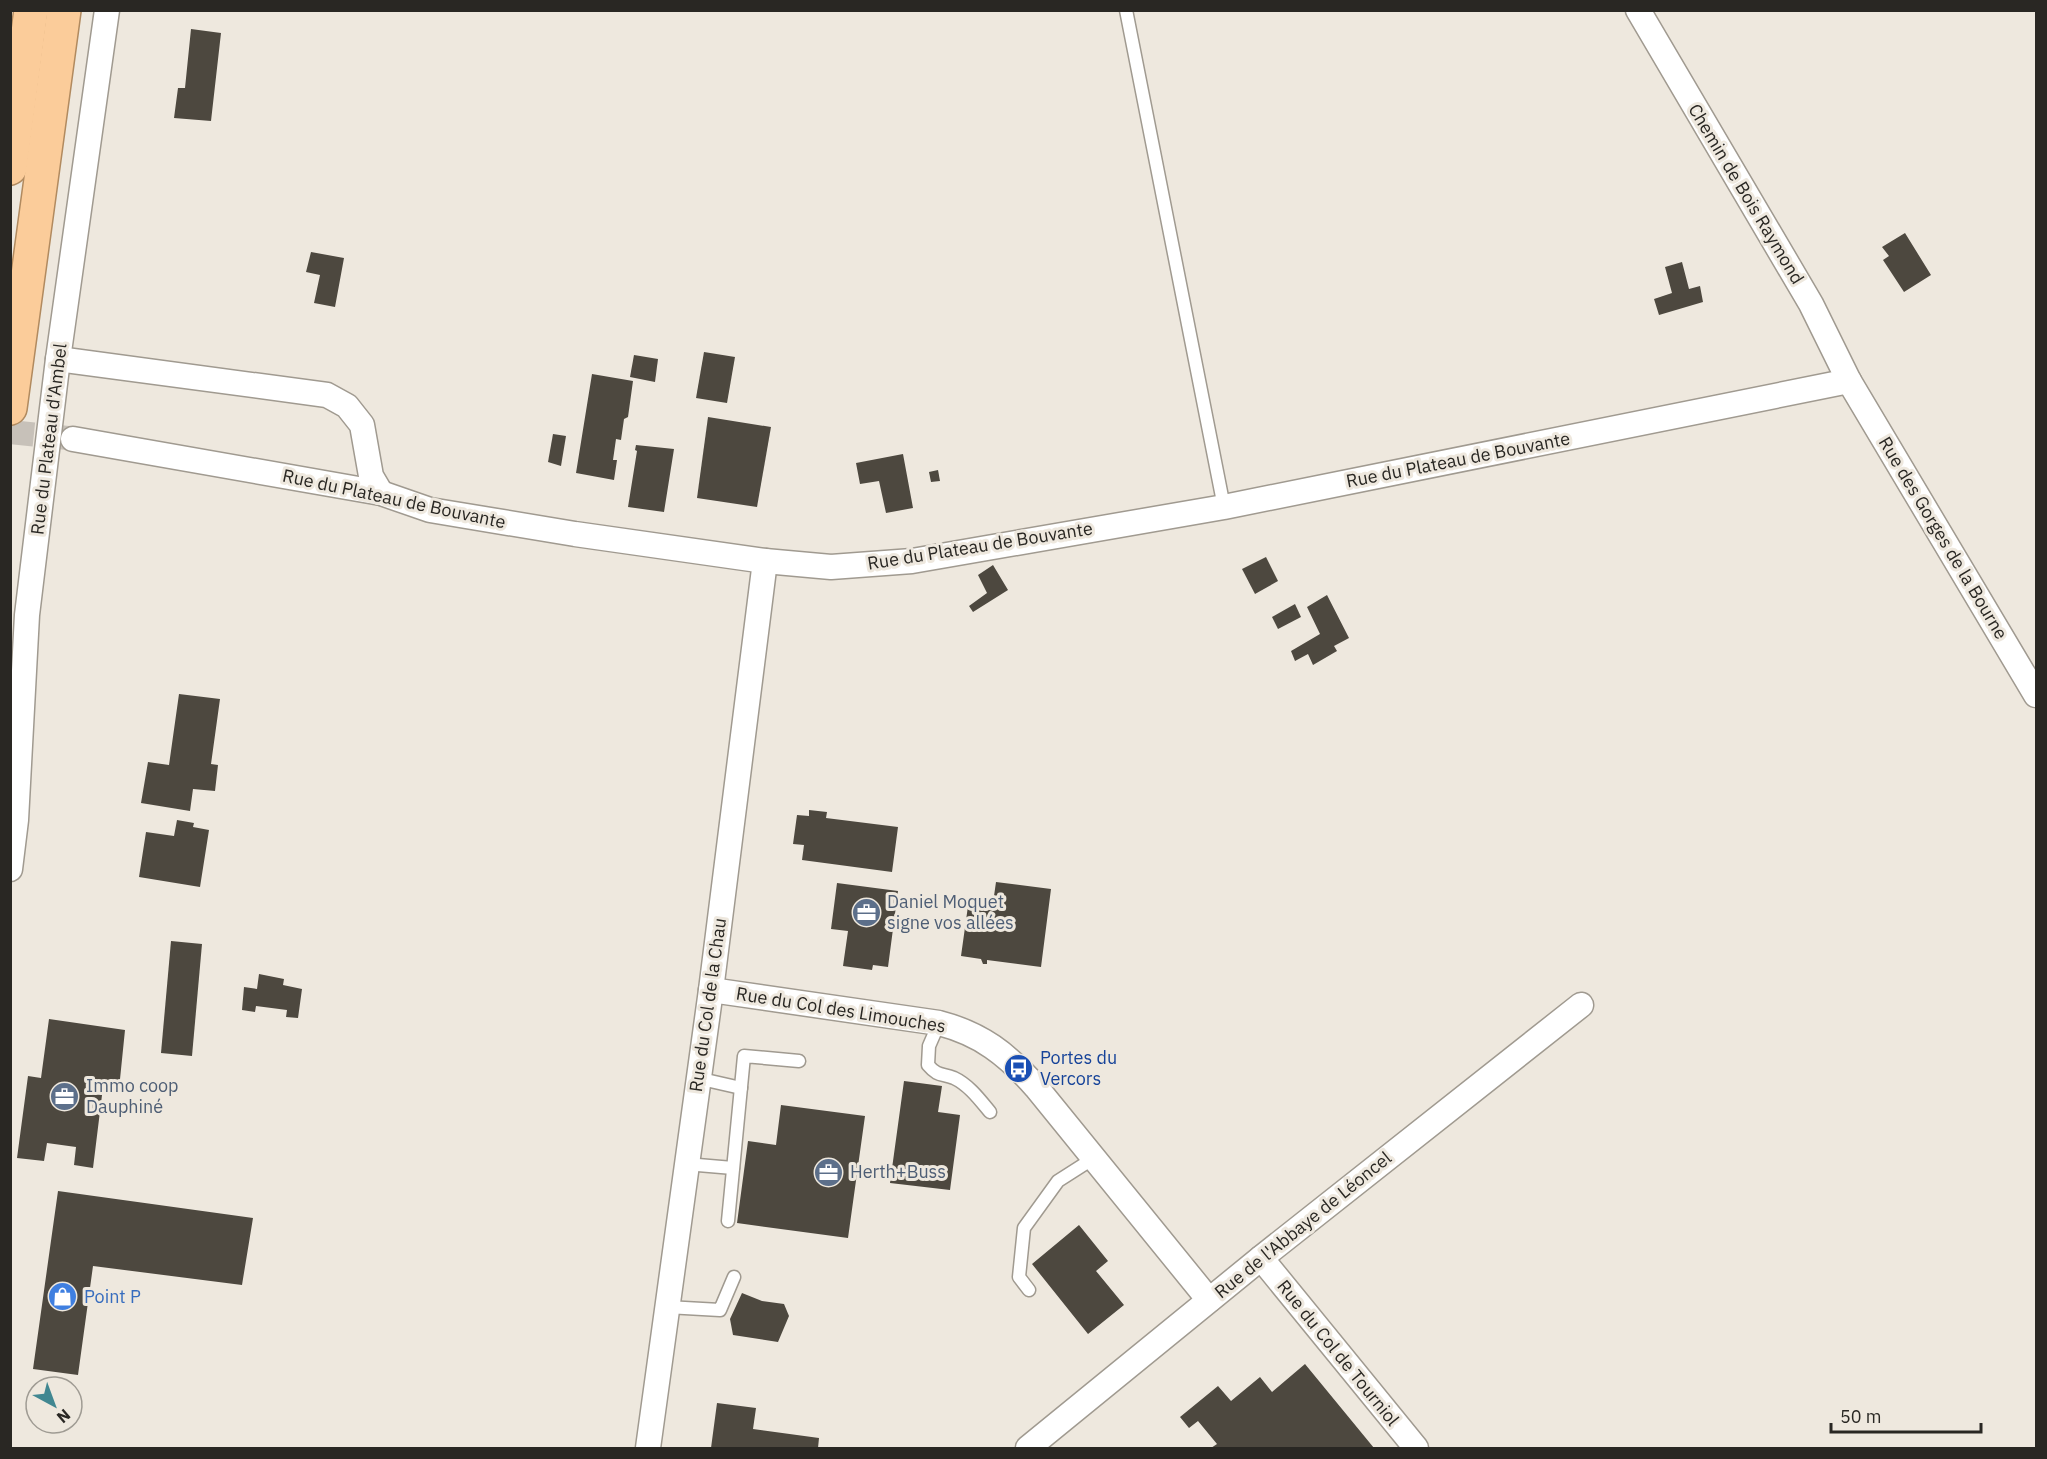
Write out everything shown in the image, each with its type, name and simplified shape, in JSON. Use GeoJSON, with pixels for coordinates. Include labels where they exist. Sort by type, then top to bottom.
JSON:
{"type":"FeatureCollection","features":[{"type":"Feature","properties":{"kind":"highway"},"geometry":{"type":"LineString","coordinates":[[10,168],[31,10]]}},
{"type":"Feature","properties":{"kind":"highway"},"geometry":{"type":"LineString","coordinates":[[10,408],[64,10]]}},
{"type":"Feature","properties":{"kind":"street","name":"Rue du Plateau d'Ambel"},"geometry":{"type":"LineString","coordinates":[[10,869],[16,820],[27,615],[58,359],[107,10]]}},
{"type":"Feature","properties":{"kind":"street","name":"Chemin de Bois Raymond"},"geometry":{"type":"LineString","coordinates":[[1638,10],[1811,304],[1849,381]]}},
{"type":"Feature","properties":{"kind":"street"},"geometry":{"type":"LineString","coordinates":[[58,359],[327,395],[347,406],[362,425],[371,476],[381,493]]}},
{"type":"Feature","properties":{"kind":"street","name":"Rue du Plateau de Bouvante"},"geometry":{"type":"LineString","coordinates":[[73,439],[381,493],[430,510],[574,534],[765,561],[831,567],[912,561],[1224,507],[1849,381]]}},
{"type":"Feature","properties":{"kind":"street","name":"Rue des Gorges de la Bourne"},"geometry":{"type":"LineString","coordinates":[[1849,381],[2037,695]]}},
{"type":"Feature","properties":{"kind":"street","name":"Rue du Col de la Chau"},"geometry":{"type":"LineString","coordinates":[[648,1449],[697,1078],[711,990],[765,561]]}},
{"type":"Feature","properties":{"kind":"street","name":"Rue du Col des Limouches"},"geometry":{"type":"LineString","coordinates":[[711,990],[939,1023],[962,1029],[978,1037],[1019,1068],[1209,1300]]}},
{"type":"Feature","properties":{"kind":"street","name":"Rue de l'Abbaye de Léoncel"},"geometry":{"type":"LineString","coordinates":[[1028,1449],[1261,1258],[1581,1005]]}},
{"type":"Feature","properties":{"kind":"street","name":"Rue du Col de Tourniol"},"geometry":{"type":"LineString","coordinates":[[1261,1258],[1416,1449]]}},
{"type":"Feature","properties":{"kind":"lane"},"geometry":{"type":"LineString","coordinates":[[1126,10],[1224,507]]}},
{"type":"Feature","properties":{"kind":"lane"},"geometry":{"type":"LineString","coordinates":[[939,1023],[928,1046],[928,1065],[935,1073],[955,1078],[971,1091],[990,1112]]}},
{"type":"Feature","properties":{"kind":"lane"},"geometry":{"type":"LineString","coordinates":[[728,1221],[744,1056],[799,1061]]}},
{"type":"Feature","properties":{"kind":"lane"},"geometry":{"type":"LineString","coordinates":[[697,1078],[741,1088]]}},
{"type":"Feature","properties":{"kind":"lane"},"geometry":{"type":"LineString","coordinates":[[1029,1290],[1019,1277],[1023,1228],[1058,1181],[1094,1158]]}},
{"type":"Feature","properties":{"kind":"lane"},"geometry":{"type":"LineString","coordinates":[[686,1164],[733,1168]]}},
{"type":"Feature","properties":{"kind":"lane"},"geometry":{"type":"LineString","coordinates":[[667,1307],[720,1310],[734,1276]]}},
{"type":"Feature","properties":{"kind":"building"},"geometry":{"type":"Polygon","coordinates":[[[191,29],[221,33],[211,121],[174,118],[178,88],[185,88],[191,29]]]}},
{"type":"Feature","properties":{"kind":"building"},"geometry":{"type":"Polygon","coordinates":[[[1905,233],[1931,275],[1904,292],[1883,260],[1889,256],[1882,247],[1905,233]]]}},
{"type":"Feature","properties":{"kind":"building"},"geometry":{"type":"Polygon","coordinates":[[[311,252],[344,258],[335,307],[314,303],[320,275],[306,272],[311,252]]]}},
{"type":"Feature","properties":{"kind":"building"},"geometry":{"type":"Polygon","coordinates":[[[1682,262],[1689,289],[1700,286],[1703,302],[1659,315],[1654,299],[1672,293],[1665,267],[1682,262]]]}},
{"type":"Feature","properties":{"kind":"building"},"geometry":{"type":"Polygon","coordinates":[[[704,352],[735,357],[727,403],[696,398],[704,352]]]}},
{"type":"Feature","properties":{"kind":"building"},"geometry":{"type":"Polygon","coordinates":[[[634,355],[658,359],[655,382],[630,377],[634,355]]]}},
{"type":"Feature","properties":{"kind":"building"},"geometry":{"type":"Polygon","coordinates":[[[592,374],[633,381],[628,417],[624,419],[621,440],[616,439],[613,460],[617,460],[614,480],[576,473],[592,374]]]}},
{"type":"Feature","properties":{"kind":"building"},"geometry":{"type":"Polygon","coordinates":[[[708,417],[771,427],[757,507],[697,498],[708,417]]]}},
{"type":"Feature","properties":{"kind":"building"},"geometry":{"type":"Polygon","coordinates":[[[553,434],[566,436],[561,466],[548,462],[553,434]]]}},
{"type":"Feature","properties":{"kind":"building"},"geometry":{"type":"Polygon","coordinates":[[[636,445],[674,449],[664,512],[628,507],[636,445]]]}},
{"type":"Feature","properties":{"kind":"building"},"geometry":{"type":"Polygon","coordinates":[[[903,454],[913,508],[886,513],[879,481],[860,484],[856,463],[903,454]]]}},
{"type":"Feature","properties":{"kind":"building"},"geometry":{"type":"Polygon","coordinates":[[[938,470],[940,481],[931,482],[929,472],[938,470]]]}},
{"type":"Feature","properties":{"kind":"building"},"geometry":{"type":"Polygon","coordinates":[[[1266,557],[1278,581],[1255,594],[1242,569],[1266,557]]]}},
{"type":"Feature","properties":{"kind":"building"},"geometry":{"type":"Polygon","coordinates":[[[993,565],[1008,590],[973,612],[969,606],[987,593],[978,575],[993,565]]]}},
{"type":"Feature","properties":{"kind":"building"},"geometry":{"type":"Polygon","coordinates":[[[1327,595],[1349,638],[1334,646],[1337,651],[1313,665],[1308,654],[1295,661],[1291,651],[1320,634],[1307,607],[1327,595]]]}},
{"type":"Feature","properties":{"kind":"building"},"geometry":{"type":"Polygon","coordinates":[[[1295,604],[1301,617],[1278,629],[1272,617],[1295,604]]]}},
{"type":"Feature","properties":{"kind":"building"},"geometry":{"type":"Polygon","coordinates":[[[179,694],[220,699],[211,764],[218,765],[215,791],[193,789],[190,811],[141,803],[148,762],[169,765],[179,694]]]}},
{"type":"Feature","properties":{"kind":"building"},"geometry":{"type":"Polygon","coordinates":[[[809,810],[827,812],[826,818],[898,827],[892,872],[802,860],[804,845],[793,844],[797,815],[809,816],[809,810]]]}},
{"type":"Feature","properties":{"kind":"building"},"geometry":{"type":"Polygon","coordinates":[[[177,820],[194,823],[193,827],[209,830],[200,887],[139,877],[146,832],[174,836],[177,820]]]}},
{"type":"Feature","properties":{"kind":"building"},"geometry":{"type":"Polygon","coordinates":[[[996,882],[1051,889],[1041,967],[987,960],[987,964],[983,964],[981,959],[961,956],[968,906],[992,910],[996,882]]]}},
{"type":"Feature","properties":{"kind":"building"},"geometry":{"type":"Polygon","coordinates":[[[837,883],[898,891],[888,967],[873,965],[872,970],[843,966],[848,931],[831,929],[837,883]]]}},
{"type":"Feature","properties":{"kind":"building"},"geometry":{"type":"Polygon","coordinates":[[[171,941],[202,944],[192,1056],[161,1053],[171,941]]]}},
{"type":"Feature","properties":{"kind":"building"},"geometry":{"type":"Polygon","coordinates":[[[259,974],[284,979],[283,985],[302,989],[298,1018],[286,1017],[287,1010],[256,1006],[255,1012],[242,1010],[244,987],[257,989],[259,974]]]}},
{"type":"Feature","properties":{"kind":"building"},"geometry":{"type":"Polygon","coordinates":[[[49,1019],[125,1030],[119,1089],[103,1087],[93,1168],[74,1165],[76,1147],[47,1143],[44,1161],[17,1158],[28,1076],[41,1078],[49,1019]]]}},
{"type":"Feature","properties":{"kind":"building"},"geometry":{"type":"Polygon","coordinates":[[[904,1081],[942,1086],[938,1112],[960,1115],[950,1190],[890,1183],[904,1081]]]}},
{"type":"Feature","properties":{"kind":"building"},"geometry":{"type":"Polygon","coordinates":[[[781,1105],[865,1116],[848,1238],[737,1223],[748,1141],[776,1145],[781,1105]]]}},
{"type":"Feature","properties":{"kind":"building"},"geometry":{"type":"Polygon","coordinates":[[[58,1191],[253,1218],[242,1285],[93,1266],[78,1375],[33,1369],[58,1191]]]}},
{"type":"Feature","properties":{"kind":"building"},"geometry":{"type":"Polygon","coordinates":[[[1079,1225],[1108,1261],[1096,1271],[1124,1305],[1088,1334],[1032,1264],[1079,1225]]]}},
{"type":"Feature","properties":{"kind":"building"},"geometry":{"type":"Polygon","coordinates":[[[742,1293],[762,1301],[784,1304],[789,1316],[778,1342],[733,1335],[730,1319],[742,1293]]]}},
{"type":"Feature","properties":{"kind":"building"},"geometry":{"type":"Polygon","coordinates":[[[1305,1364],[1374,1448],[1211,1448],[1217,1444],[1198,1421],[1189,1428],[1180,1417],[1218,1386],[1231,1401],[1260,1377],[1272,1392],[1305,1364]]]}},
{"type":"Feature","properties":{"kind":"building"},"geometry":{"type":"Polygon","coordinates":[[[717,1403],[756,1408],[753,1429],[819,1438],[818,1448],[711,1448],[717,1403]]]}},
{"type":"Feature","properties":{"kind":"tunnel"},"geometry":{"type":"LineString","coordinates":[[10,432],[68,438]]}},
{"type":"Feature","properties":{"kind":"place","name":"Daniel Moquet signe vos allées"},"geometry":{"type":"Point","coordinates":[866,912]}},
{"type":"Feature","properties":{"kind":"place","name":"Portes du Vercors"},"geometry":{"type":"Point","coordinates":[1019,1068]}},
{"type":"Feature","properties":{"kind":"place","name":"Immo coop Dauphiné"},"geometry":{"type":"Point","coordinates":[65,1096]}},
{"type":"Feature","properties":{"kind":"place","name":"Herth+Buss"},"geometry":{"type":"Point","coordinates":[829,1172]}},
{"type":"Feature","properties":{"kind":"place","name":"Point P"},"geometry":{"type":"Point","coordinates":[63,1297]}}]}
